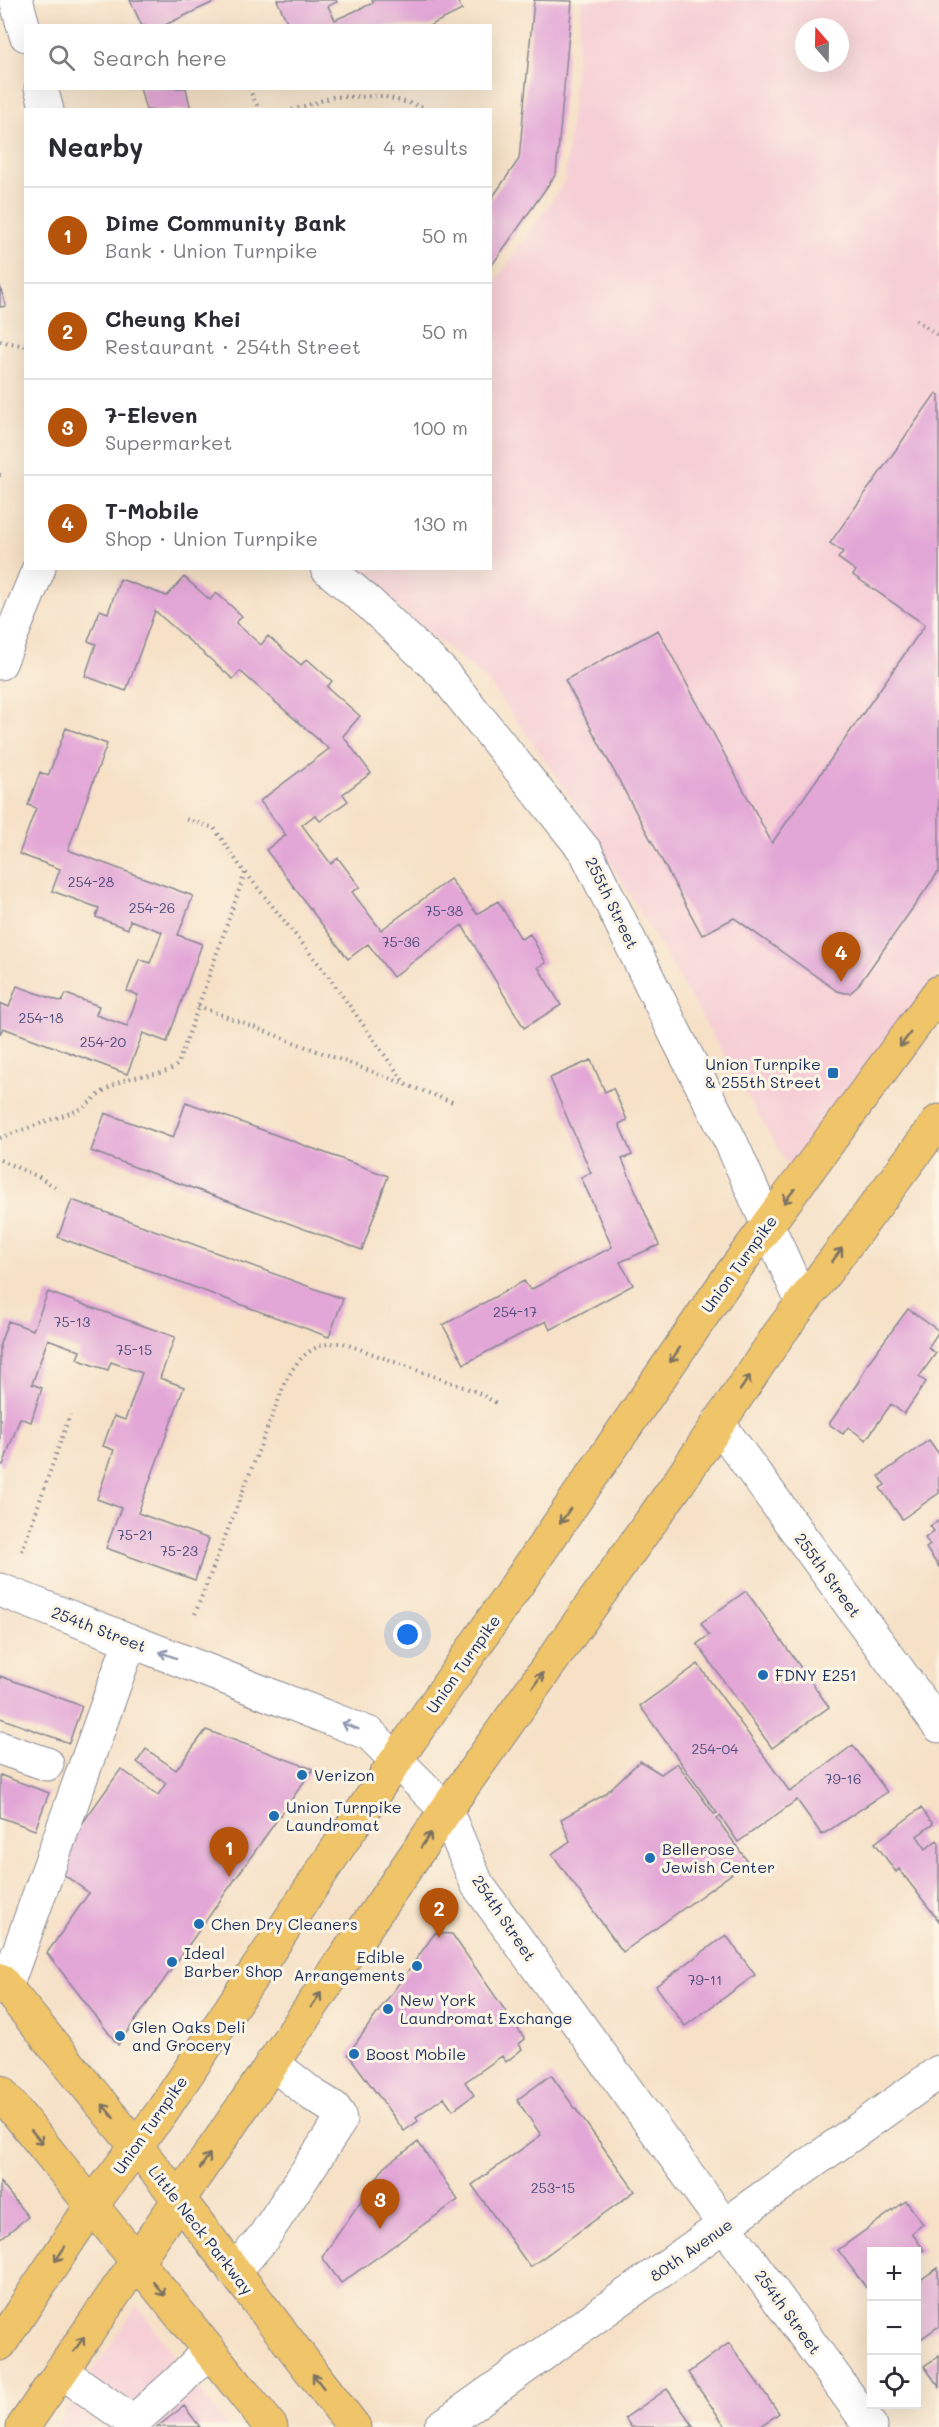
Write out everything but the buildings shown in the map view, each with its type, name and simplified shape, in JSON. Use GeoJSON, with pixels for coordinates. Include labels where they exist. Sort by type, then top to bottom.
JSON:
{"type":"FeatureCollection","features":[{"type":"Feature","properties":{"kind":"main road","name":"Union Turnpike"},"geometry":{"type":"LineString","coordinates":[[0,2344],[92,2205],[161,2113],[397,1759],[724,1284],[939,992]]}},
{"type":"Feature","properties":{"kind":"main road"},"geometry":{"type":"LineString","coordinates":[[23,2427],[446,1810],[802,1302],[939,1121]]}},
{"type":"Feature","properties":{"kind":"main road","name":"Little Neck Parkway"},"geometry":{"type":"LineString","coordinates":[[3,1984],[179,2199],[354,2427]]}},
{"type":"Feature","properties":{"kind":"main road"},"geometry":{"type":"LineString","coordinates":[[0,2092],[271,2427]]}},
{"type":"Feature","properties":{"kind":"street"},"geometry":{"type":"LineString","coordinates":[[16,0],[24,28]]}},
{"type":"Feature","properties":{"kind":"street"},"geometry":{"type":"LineString","coordinates":[[42,90],[46,108]]}},
{"type":"Feature","properties":{"kind":"street"},"geometry":{"type":"LineString","coordinates":[[0,663],[38,570]]}},
{"type":"Feature","properties":{"kind":"street","name":"255th Street"},"geometry":{"type":"LineString","coordinates":[[329,570],[369,603],[442,672],[586,852],[731,1142],[802,1302]]}},
{"type":"Feature","properties":{"kind":"street","name":"255th Street"},"geometry":{"type":"LineString","coordinates":[[718,1423],[939,1726]]}},
{"type":"Feature","properties":{"kind":"street","name":"254th Street"},"geometry":{"type":"LineString","coordinates":[[0,1590],[370,1734],[397,1759],[446,1810],[477,1884],[871,2427]]}},
{"type":"Feature","properties":{"kind":"street"},"geometry":{"type":"LineString","coordinates":[[3,1984],[130,1641]]}},
{"type":"Feature","properties":{"kind":"street"},"geometry":{"type":"LineString","coordinates":[[0,1748],[47,1764]]}},
{"type":"Feature","properties":{"kind":"street"},"geometry":{"type":"LineString","coordinates":[[234,2272],[263,2238],[340,2121],[334,2108],[313,2095],[272,2063]]}},
{"type":"Feature","properties":{"kind":"street","name":"80th Avenue"},"geometry":{"type":"LineString","coordinates":[[441,2427],[939,2072]]}},
{"type":"Feature","properties":{"kind":"street"},"geometry":{"type":"LineString","coordinates":[[61,2371],[133,2424],[209,2350]]}},
{"type":"Feature","properties":{"kind":"path"},"geometry":{"type":"LineString","coordinates":[[250,90],[258,108]]}},
{"type":"Feature","properties":{"kind":"path"},"geometry":{"type":"LineString","coordinates":[[298,108],[333,97],[382,96],[424,107]]}},
{"type":"Feature","properties":{"kind":"path"},"geometry":{"type":"LineString","coordinates":[[916,320],[939,336]]}},
{"type":"Feature","properties":{"kind":"path"},"geometry":{"type":"LineString","coordinates":[[0,341],[24,346]]}},
{"type":"Feature","properties":{"kind":"path"},"geometry":{"type":"LineString","coordinates":[[182,818],[214,828],[245,873],[329,977],[405,1084]]}},
{"type":"Feature","properties":{"kind":"path"},"geometry":{"type":"LineString","coordinates":[[0,1138],[84,1108],[93,1099],[126,1079],[170,1071],[178,1064],[245,873]]}},
{"type":"Feature","properties":{"kind":"path"},"geometry":{"type":"LineString","coordinates":[[198,1006],[455,1103]]}},
{"type":"Feature","properties":{"kind":"path"},"geometry":{"type":"LineString","coordinates":[[0,1160],[55,1186]]}},
{"type":"Feature","properties":{"kind":"path"},"geometry":{"type":"LineString","coordinates":[[195,1614],[291,1368],[300,1358],[315,1348],[330,1343],[343,1343],[477,1392],[498,1404]]}},
{"type":"Feature","properties":{"kind":"path"},"geometry":{"type":"LineString","coordinates":[[22,1551],[70,1415]]}},
{"type":"Feature","properties":{"kind":"shaded area"},"geometry":{"type":"Polygon","coordinates":[[[582,0],[939,0],[939,974],[791,1171],[650,928],[559,779],[487,680],[352,570],[492,570],[492,287],[565,181],[582,0]]]}},
{"type":"Feature","properties":{"kind":"shaded area"},"geometry":{"type":"Polygon","coordinates":[[[137,2305],[227,2427],[56,2427],[137,2305]]]}},
{"type":"Feature","properties":{"kind":"place","name":"T-Mobile"},"geometry":{"type":"Point","coordinates":[841,982]}},
{"type":"Feature","properties":{"kind":"place","name":"Union Turnpike & 255th Street"},"geometry":{"type":"Point","coordinates":[833,1073]}},
{"type":"Feature","properties":{"kind":"place","name":"FDNY E251"},"geometry":{"type":"Point","coordinates":[763,1675]}},
{"type":"Feature","properties":{"kind":"place","name":"Verizon"},"geometry":{"type":"Point","coordinates":[302,1775]}},
{"type":"Feature","properties":{"kind":"place","name":"Union Turnpike Laundromat"},"geometry":{"type":"Point","coordinates":[274,1816]}},
{"type":"Feature","properties":{"kind":"place","name":"Bellerose Jewish Center"},"geometry":{"type":"Point","coordinates":[650,1858]}},
{"type":"Feature","properties":{"kind":"place","name":"Dime Community Bank"},"geometry":{"type":"Point","coordinates":[229,1877]}},
{"type":"Feature","properties":{"kind":"place","name":"Chen Dry Cleaners"},"geometry":{"type":"Point","coordinates":[199,1924]}},
{"type":"Feature","properties":{"kind":"place","name":"Cheung Khei"},"geometry":{"type":"Point","coordinates":[439,1938]}},
{"type":"Feature","properties":{"kind":"place","name":"Ideal Barber Shop"},"geometry":{"type":"Point","coordinates":[172,1962]}},
{"type":"Feature","properties":{"kind":"place","name":"Edible Arrangements"},"geometry":{"type":"Point","coordinates":[417,1966]}},
{"type":"Feature","properties":{"kind":"place","name":"New York Laundromat Exchange"},"geometry":{"type":"Point","coordinates":[388,2009]}},
{"type":"Feature","properties":{"kind":"place","name":"Glen Oaks Deli and Grocery"},"geometry":{"type":"Point","coordinates":[120,2036]}},
{"type":"Feature","properties":{"kind":"place","name":"Boost Mobile"},"geometry":{"type":"Point","coordinates":[354,2054]}},
{"type":"Feature","properties":{"kind":"place","name":"7-Eleven"},"geometry":{"type":"Point","coordinates":[380,2229]}}]}
